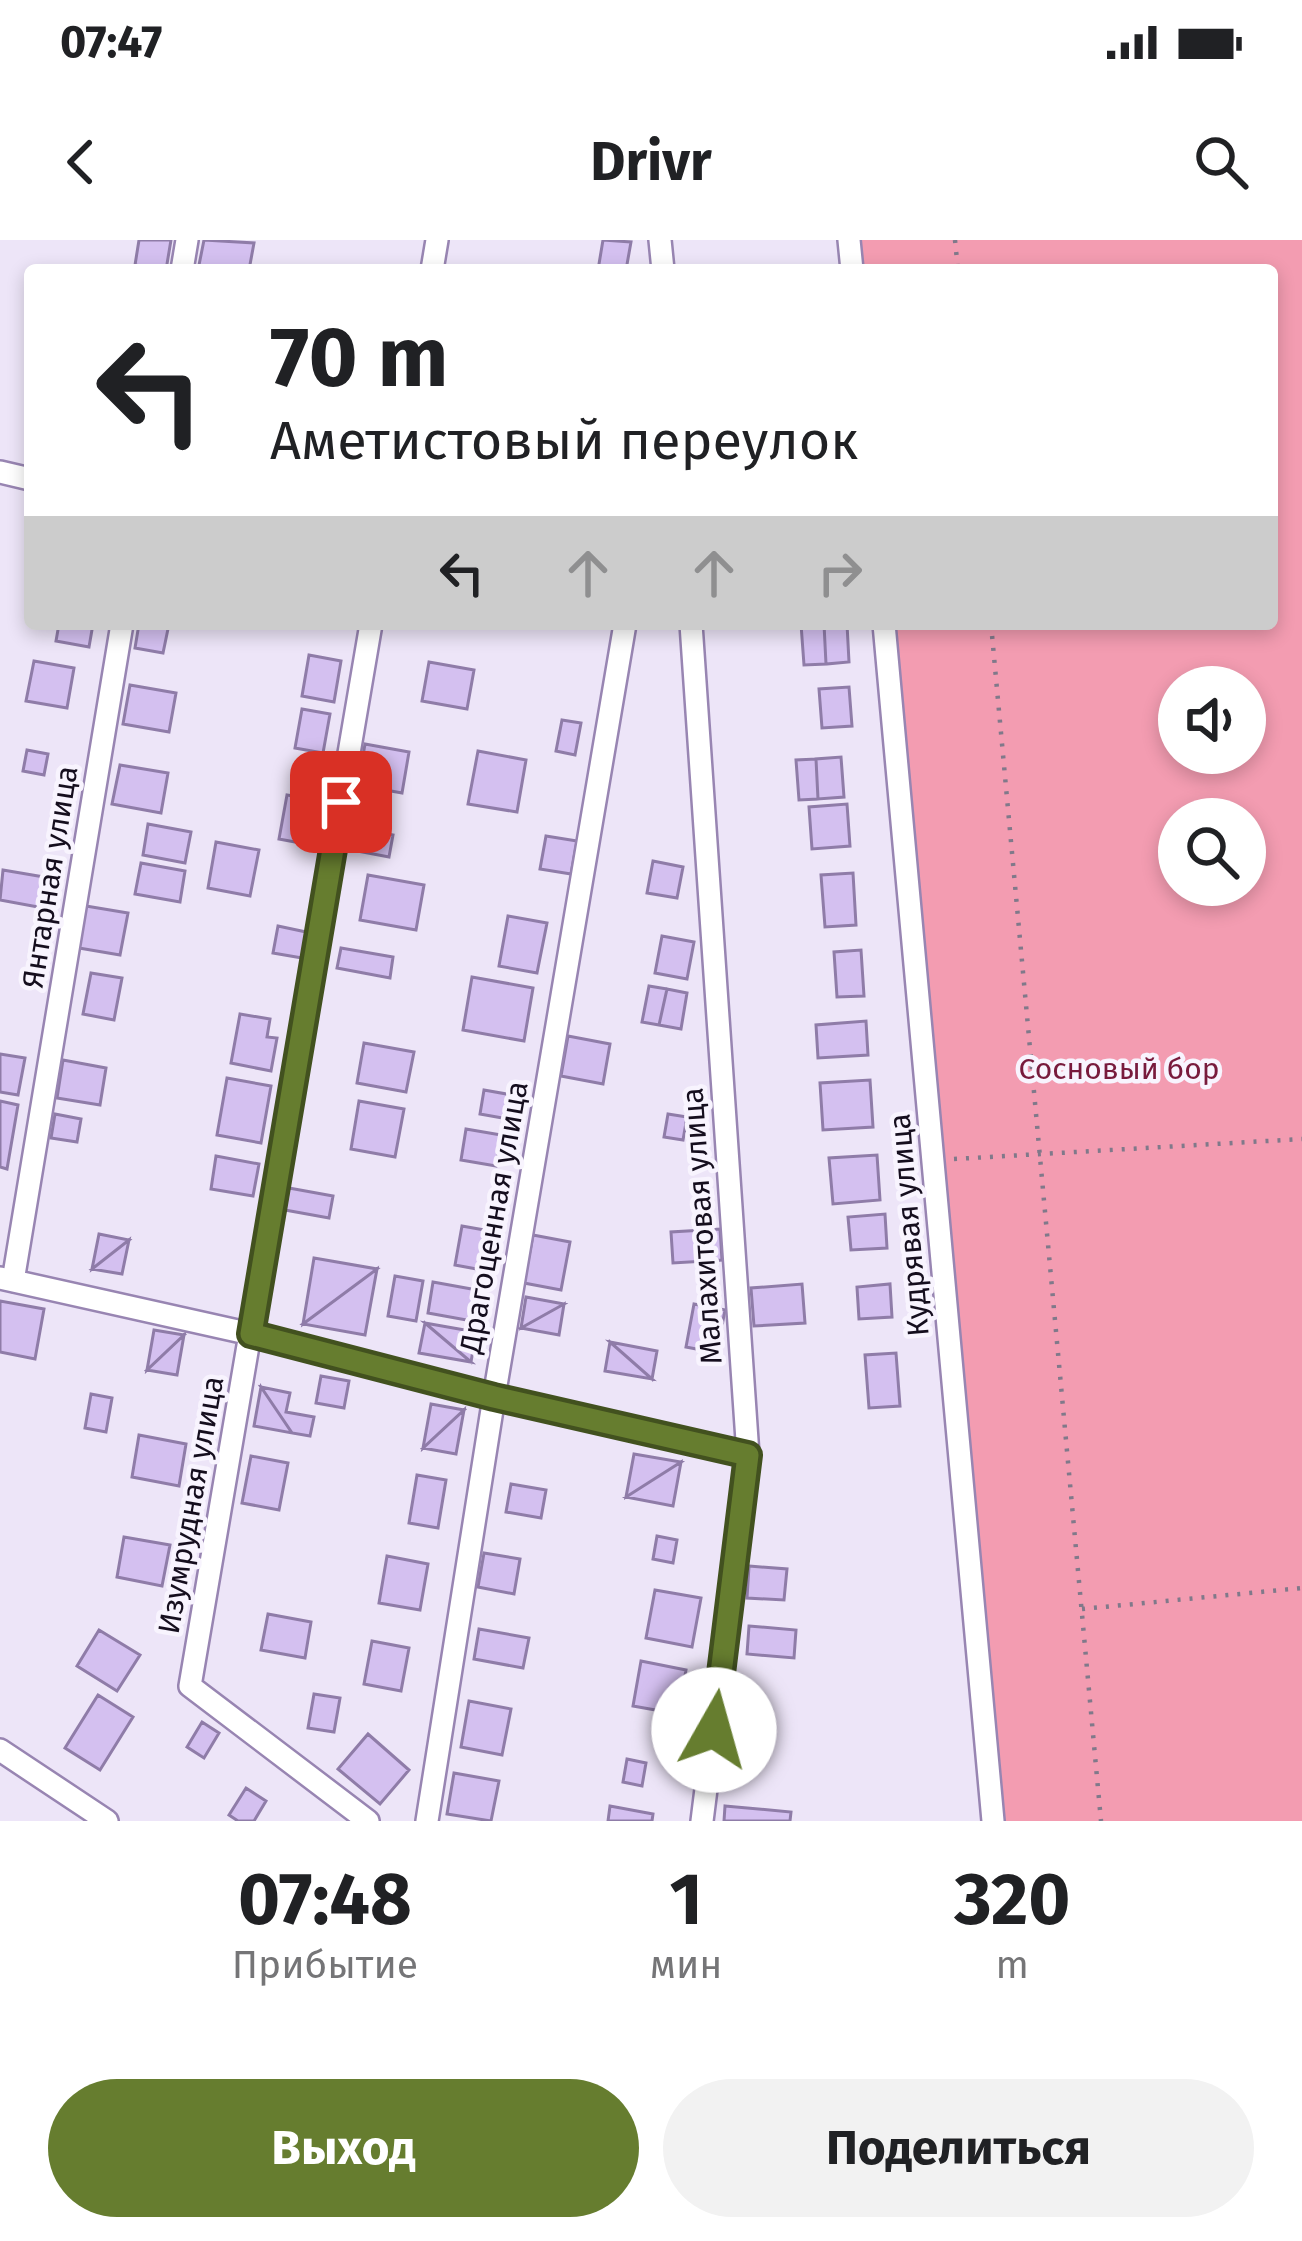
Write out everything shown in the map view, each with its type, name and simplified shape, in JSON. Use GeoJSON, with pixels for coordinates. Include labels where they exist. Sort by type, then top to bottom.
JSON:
{"type":"FeatureCollection","features":[{"type":"Feature","properties":{"kind":"street","name":"Янтарная улица"},"geometry":{"type":"LineString","coordinates":[[6,1280],[121,630]]}},
{"type":"Feature","properties":{"kind":"street","name":"Изумрудная улица"},"geometry":{"type":"LineString","coordinates":[[368,1821],[190,1686],[370,630]]}},
{"type":"Feature","properties":{"kind":"street","name":"Драгоценная улица"},"geometry":{"type":"LineString","coordinates":[[427,1821],[624,630]]}},
{"type":"Feature","properties":{"kind":"street","name":"Малахитовая улица"},"geometry":{"type":"LineString","coordinates":[[691,630],[748,1455],[702,1821]]}},
{"type":"Feature","properties":{"kind":"street","name":"Кудрявая улица"},"geometry":{"type":"LineString","coordinates":[[885,630],[993,1821]]}},
{"type":"Feature","properties":{"kind":"street"},"geometry":{"type":"LineString","coordinates":[[6,1280],[251,1334],[494,1397],[748,1455]]}},
{"type":"Feature","properties":{"kind":"street"},"geometry":{"type":"LineString","coordinates":[[0,1750],[106,1821]]}},
{"type":"Feature","properties":{"kind":"path"},"geometry":{"type":"LineString","coordinates":[[992,630],[1101,1821]]}},
{"type":"Feature","properties":{"kind":"path"},"geometry":{"type":"LineString","coordinates":[[933,1160],[1302,1139]]}},
{"type":"Feature","properties":{"kind":"path"},"geometry":{"type":"LineString","coordinates":[[1082,1609],[1302,1588]]}},
{"type":"Feature","properties":{"kind":"green space","name":"Сосновый бор"},"geometry":{"type":"Polygon","coordinates":[[[858,240],[1302,240],[1302,1821],[1003,1821],[894,630],[1278,630],[1278,264],[860,264],[858,240]]]}},
{"type":"Feature","properties":{"kind":"building"},"geometry":{"type":"Polygon","coordinates":[[[139,240],[171,240],[167,264],[135,264],[139,240]]]}},
{"type":"Feature","properties":{"kind":"building"},"geometry":{"type":"Polygon","coordinates":[[[204,240],[254,243],[250,264],[199,264],[204,240]]]}},
{"type":"Feature","properties":{"kind":"building"},"geometry":{"type":"Polygon","coordinates":[[[603,240],[631,242],[627,264],[599,264],[603,240]]]}},
{"type":"Feature","properties":{"kind":"building"},"geometry":{"type":"Polygon","coordinates":[[[58,630],[92,630],[89,647],[56,641],[58,630]]]}},
{"type":"Feature","properties":{"kind":"building"},"geometry":{"type":"Polygon","coordinates":[[[138,630],[168,630],[163,653],[135,648],[138,630]]]}},
{"type":"Feature","properties":{"kind":"building"},"geometry":{"type":"Polygon","coordinates":[[[801,630],[824,630],[826,664],[804,665],[801,630]]]}},
{"type":"Feature","properties":{"kind":"building"},"geometry":{"type":"Polygon","coordinates":[[[824,630],[847,630],[849,662],[826,664],[824,630]]]}},
{"type":"Feature","properties":{"kind":"building"},"geometry":{"type":"Polygon","coordinates":[[[309,655],[341,661],[334,702],[302,696],[309,655]]]}},
{"type":"Feature","properties":{"kind":"building"},"geometry":{"type":"Polygon","coordinates":[[[34,661],[74,668],[67,708],[26,701],[34,661]]]}},
{"type":"Feature","properties":{"kind":"building"},"geometry":{"type":"Polygon","coordinates":[[[429,662],[474,670],[467,709],[422,701],[429,662]]]}},
{"type":"Feature","properties":{"kind":"building"},"geometry":{"type":"Polygon","coordinates":[[[130,685],[176,693],[169,732],[123,724],[130,685]]]}},
{"type":"Feature","properties":{"kind":"building"},"geometry":{"type":"Polygon","coordinates":[[[849,687],[852,726],[822,728],[819,689],[849,687]]]}},
{"type":"Feature","properties":{"kind":"building"},"geometry":{"type":"Polygon","coordinates":[[[302,709],[330,714],[323,753],[295,748],[302,709]]]}},
{"type":"Feature","properties":{"kind":"building"},"geometry":{"type":"Polygon","coordinates":[[[562,720],[581,723],[575,755],[556,751],[562,720]]]}},
{"type":"Feature","properties":{"kind":"building"},"geometry":{"type":"Polygon","coordinates":[[[365,744],[409,752],[402,793],[358,785],[365,744]]]}},
{"type":"Feature","properties":{"kind":"building"},"geometry":{"type":"Polygon","coordinates":[[[27,750],[48,754],[44,775],[23,771],[27,750]]]}},
{"type":"Feature","properties":{"kind":"building"},"geometry":{"type":"Polygon","coordinates":[[[478,751],[526,760],[517,812],[468,804],[478,751]]]}},
{"type":"Feature","properties":{"kind":"building"},"geometry":{"type":"Polygon","coordinates":[[[841,757],[844,797],[818,799],[816,759],[841,757]]]}},
{"type":"Feature","properties":{"kind":"building"},"geometry":{"type":"Polygon","coordinates":[[[816,759],[818,799],[799,800],[796,760],[816,759]]]}},
{"type":"Feature","properties":{"kind":"building"},"geometry":{"type":"Polygon","coordinates":[[[120,765],[168,773],[161,813],[112,804],[120,765]]]}},
{"type":"Feature","properties":{"kind":"building"},"geometry":{"type":"Polygon","coordinates":[[[287,795],[319,800],[311,845],[279,839],[287,795]]]}},
{"type":"Feature","properties":{"kind":"building"},"geometry":{"type":"Polygon","coordinates":[[[847,804],[850,846],[812,849],[809,807],[847,804]]]}},
{"type":"Feature","properties":{"kind":"building"},"geometry":{"type":"Polygon","coordinates":[[[148,824],[191,832],[185,863],[143,855],[148,824]]]}},
{"type":"Feature","properties":{"kind":"building"},"geometry":{"type":"Polygon","coordinates":[[[351,828],[393,835],[389,857],[347,849],[351,828]]]}},
{"type":"Feature","properties":{"kind":"building"},"geometry":{"type":"Polygon","coordinates":[[[546,836],[577,841],[571,874],[540,869],[546,836]]]}},
{"type":"Feature","properties":{"kind":"building"},"geometry":{"type":"Polygon","coordinates":[[[216,842],[259,850],[250,896],[208,888],[216,842]]]}},
{"type":"Feature","properties":{"kind":"building"},"geometry":{"type":"Polygon","coordinates":[[[653,861],[683,867],[677,898],[647,893],[653,861]]]}},
{"type":"Feature","properties":{"kind":"building"},"geometry":{"type":"Polygon","coordinates":[[[141,863],[185,871],[180,902],[135,894],[141,863]]]}},
{"type":"Feature","properties":{"kind":"building"},"geometry":{"type":"Polygon","coordinates":[[[3,870],[44,877],[38,907],[0,900],[3,870]]]}},
{"type":"Feature","properties":{"kind":"building"},"geometry":{"type":"Polygon","coordinates":[[[853,873],[856,925],[825,927],[821,875],[853,873]]]}},
{"type":"Feature","properties":{"kind":"building"},"geometry":{"type":"Polygon","coordinates":[[[368,875],[424,885],[416,930],[360,920],[368,875]]]}},
{"type":"Feature","properties":{"kind":"building"},"geometry":{"type":"Polygon","coordinates":[[[86,906],[128,913],[120,955],[79,948],[86,906]]]}},
{"type":"Feature","properties":{"kind":"building"},"geometry":{"type":"Polygon","coordinates":[[[508,916],[547,923],[537,973],[499,966],[508,916]]]}},
{"type":"Feature","properties":{"kind":"building"},"geometry":{"type":"Polygon","coordinates":[[[278,926],[306,932],[302,958],[273,953],[278,926]]]}},
{"type":"Feature","properties":{"kind":"building"},"geometry":{"type":"Polygon","coordinates":[[[662,936],[694,942],[687,979],[655,973],[662,936]]]}},
{"type":"Feature","properties":{"kind":"building"},"geometry":{"type":"Polygon","coordinates":[[[341,948],[393,957],[390,978],[337,968],[341,948]]]}},
{"type":"Feature","properties":{"kind":"building"},"geometry":{"type":"Polygon","coordinates":[[[861,950],[864,996],[837,997],[834,952],[861,950]]]}},
{"type":"Feature","properties":{"kind":"building"},"geometry":{"type":"Polygon","coordinates":[[[91,973],[122,978],[114,1020],[83,1014],[91,973]]]}},
{"type":"Feature","properties":{"kind":"building"},"geometry":{"type":"Polygon","coordinates":[[[472,977],[533,988],[524,1041],[463,1030],[472,977]]]}},
{"type":"Feature","properties":{"kind":"building"},"geometry":{"type":"Polygon","coordinates":[[[649,986],[667,989],[659,1025],[642,1022],[649,986]]]}},
{"type":"Feature","properties":{"kind":"building"},"geometry":{"type":"Polygon","coordinates":[[[667,989],[687,993],[681,1029],[659,1025],[667,989]]]}},
{"type":"Feature","properties":{"kind":"building"},"geometry":{"type":"Polygon","coordinates":[[[240,1014],[270,1019],[267,1037],[277,1038],[271,1071],[231,1063],[240,1014]]]}},
{"type":"Feature","properties":{"kind":"building"},"geometry":{"type":"Polygon","coordinates":[[[866,1021],[868,1055],[818,1058],[816,1025],[866,1021]]]}},
{"type":"Feature","properties":{"kind":"building"},"geometry":{"type":"Polygon","coordinates":[[[568,1036],[610,1044],[603,1084],[561,1076],[568,1036]]]}},
{"type":"Feature","properties":{"kind":"building"},"geometry":{"type":"Polygon","coordinates":[[[364,1043],[414,1052],[406,1092],[357,1083],[364,1043]]]}},
{"type":"Feature","properties":{"kind":"building"},"geometry":{"type":"Polygon","coordinates":[[[0,1054],[25,1058],[18,1095],[0,1092],[0,1054]]]}},
{"type":"Feature","properties":{"kind":"building"},"geometry":{"type":"Polygon","coordinates":[[[63,1060],[106,1068],[100,1105],[57,1098],[63,1060]]]}},
{"type":"Feature","properties":{"kind":"building"},"geometry":{"type":"Polygon","coordinates":[[[227,1078],[271,1086],[261,1143],[217,1135],[227,1078]]]}},
{"type":"Feature","properties":{"kind":"building"},"geometry":{"type":"Polygon","coordinates":[[[870,1080],[873,1127],[823,1130],[820,1083],[870,1080]]]}},
{"type":"Feature","properties":{"kind":"building"},"geometry":{"type":"Polygon","coordinates":[[[484,1090],[512,1095],[508,1119],[480,1114],[484,1090]]]}},
{"type":"Feature","properties":{"kind":"building"},"geometry":{"type":"Polygon","coordinates":[[[0,1101],[18,1105],[7,1169],[0,1167],[0,1101]]]}},
{"type":"Feature","properties":{"kind":"building"},"geometry":{"type":"Polygon","coordinates":[[[359,1101],[404,1109],[395,1157],[351,1149],[359,1101]]]}},
{"type":"Feature","properties":{"kind":"building"},"geometry":{"type":"Polygon","coordinates":[[[55,1114],[81,1119],[77,1142],[51,1138],[55,1114]]]}},
{"type":"Feature","properties":{"kind":"building"},"geometry":{"type":"Polygon","coordinates":[[[668,1114],[687,1117],[683,1140],[664,1137],[668,1114]]]}},
{"type":"Feature","properties":{"kind":"building"},"geometry":{"type":"Polygon","coordinates":[[[466,1129],[501,1135],[496,1166],[461,1160],[466,1129]]]}},
{"type":"Feature","properties":{"kind":"building"},"geometry":{"type":"Polygon","coordinates":[[[877,1155],[880,1200],[833,1204],[829,1158],[877,1155]]]}},
{"type":"Feature","properties":{"kind":"building"},"geometry":{"type":"Polygon","coordinates":[[[216,1156],[259,1164],[253,1196],[211,1189],[216,1156]]]}},
{"type":"Feature","properties":{"kind":"building"},"geometry":{"type":"Polygon","coordinates":[[[289,1188],[333,1196],[329,1218],[285,1210],[289,1188]]]}},
{"type":"Feature","properties":{"kind":"building"},"geometry":{"type":"Polygon","coordinates":[[[885,1214],[887,1248],[851,1250],[848,1217],[885,1214]]]}},
{"type":"Feature","properties":{"kind":"building"},"geometry":{"type":"Polygon","coordinates":[[[462,1226],[490,1231],[482,1270],[455,1265],[462,1226]]]}},
{"type":"Feature","properties":{"kind":"building"},"geometry":{"type":"Polygon","coordinates":[[[720,1229],[722,1260],[673,1263],[671,1232],[720,1229]]]}},
{"type":"Feature","properties":{"kind":"building"},"geometry":{"type":"Polygon","coordinates":[[[99,1234],[129,1240],[92,1269],[99,1234]]]}},
{"type":"Feature","properties":{"kind":"building"},"geometry":{"type":"Polygon","coordinates":[[[533,1235],[570,1242],[561,1290],[524,1283],[533,1235]]]}},
{"type":"Feature","properties":{"kind":"building"},"geometry":{"type":"Polygon","coordinates":[[[129,1240],[122,1274],[92,1269],[129,1240]]]}},
{"type":"Feature","properties":{"kind":"building"},"geometry":{"type":"Polygon","coordinates":[[[314,1258],[377,1269],[303,1324],[314,1258]]]}},
{"type":"Feature","properties":{"kind":"building"},"geometry":{"type":"Polygon","coordinates":[[[377,1269],[365,1335],[303,1324],[377,1269]]]}},
{"type":"Feature","properties":{"kind":"building"},"geometry":{"type":"Polygon","coordinates":[[[395,1276],[423,1281],[416,1321],[388,1316],[395,1276]]]}},
{"type":"Feature","properties":{"kind":"building"},"geometry":{"type":"Polygon","coordinates":[[[433,1282],[477,1290],[472,1321],[428,1313],[433,1282]]]}},
{"type":"Feature","properties":{"kind":"building"},"geometry":{"type":"Polygon","coordinates":[[[802,1284],[805,1323],[754,1326],[751,1288],[802,1284]]]}},
{"type":"Feature","properties":{"kind":"building"},"geometry":{"type":"Polygon","coordinates":[[[890,1284],[892,1317],[859,1319],[857,1287],[890,1284]]]}},
{"type":"Feature","properties":{"kind":"building"},"geometry":{"type":"Polygon","coordinates":[[[526,1297],[564,1304],[521,1328],[526,1297]]]}},
{"type":"Feature","properties":{"kind":"building"},"geometry":{"type":"Polygon","coordinates":[[[0,1301],[44,1309],[35,1359],[0,1352],[0,1301]]]}},
{"type":"Feature","properties":{"kind":"building"},"geometry":{"type":"Polygon","coordinates":[[[564,1304],[559,1335],[521,1328],[564,1304]]]}},
{"type":"Feature","properties":{"kind":"building"},"geometry":{"type":"Polygon","coordinates":[[[694,1304],[725,1310],[717,1353],[686,1347],[694,1304]]]}},
{"type":"Feature","properties":{"kind":"building"},"geometry":{"type":"Polygon","coordinates":[[[425,1323],[476,1332],[471,1362],[425,1323]]]}},
{"type":"Feature","properties":{"kind":"building"},"geometry":{"type":"Polygon","coordinates":[[[425,1323],[471,1362],[419,1353],[425,1323]]]}},
{"type":"Feature","properties":{"kind":"building"},"geometry":{"type":"Polygon","coordinates":[[[154,1330],[184,1335],[147,1370],[154,1330]]]}},
{"type":"Feature","properties":{"kind":"building"},"geometry":{"type":"Polygon","coordinates":[[[184,1335],[177,1375],[147,1370],[184,1335]]]}},
{"type":"Feature","properties":{"kind":"building"},"geometry":{"type":"Polygon","coordinates":[[[610,1342],[657,1351],[652,1379],[610,1342]]]}},
{"type":"Feature","properties":{"kind":"building"},"geometry":{"type":"Polygon","coordinates":[[[610,1342],[652,1379],[605,1371],[610,1342]]]}},
{"type":"Feature","properties":{"kind":"building"},"geometry":{"type":"Polygon","coordinates":[[[896,1353],[900,1406],[869,1408],[865,1355],[896,1353]]]}},
{"type":"Feature","properties":{"kind":"building"},"geometry":{"type":"Polygon","coordinates":[[[321,1376],[349,1381],[344,1408],[316,1403],[321,1376]]]}},
{"type":"Feature","properties":{"kind":"building"},"geometry":{"type":"Polygon","coordinates":[[[261,1387],[290,1393],[286,1412],[314,1417],[310,1436],[292,1433],[261,1387]]]}},
{"type":"Feature","properties":{"kind":"building"},"geometry":{"type":"Polygon","coordinates":[[[261,1387],[292,1433],[254,1426],[261,1387]]]}},
{"type":"Feature","properties":{"kind":"building"},"geometry":{"type":"Polygon","coordinates":[[[91,1394],[112,1398],[106,1432],[85,1428],[91,1394]]]}},
{"type":"Feature","properties":{"kind":"building"},"geometry":{"type":"Polygon","coordinates":[[[431,1404],[464,1410],[423,1448],[431,1404]]]}},
{"type":"Feature","properties":{"kind":"building"},"geometry":{"type":"Polygon","coordinates":[[[464,1410],[456,1454],[423,1448],[464,1410]]]}},
{"type":"Feature","properties":{"kind":"building"},"geometry":{"type":"Polygon","coordinates":[[[139,1435],[186,1444],[179,1486],[132,1477],[139,1435]]]}},
{"type":"Feature","properties":{"kind":"building"},"geometry":{"type":"Polygon","coordinates":[[[634,1454],[681,1462],[626,1497],[634,1454]]]}},
{"type":"Feature","properties":{"kind":"building"},"geometry":{"type":"Polygon","coordinates":[[[251,1456],[288,1463],[279,1510],[242,1503],[251,1456]]]}},
{"type":"Feature","properties":{"kind":"building"},"geometry":{"type":"Polygon","coordinates":[[[681,1462],[673,1506],[626,1497],[681,1462]]]}},
{"type":"Feature","properties":{"kind":"building"},"geometry":{"type":"Polygon","coordinates":[[[417,1475],[446,1480],[438,1528],[409,1523],[417,1475]]]}},
{"type":"Feature","properties":{"kind":"building"},"geometry":{"type":"Polygon","coordinates":[[[511,1484],[546,1490],[541,1518],[506,1512],[511,1484]]]}},
{"type":"Feature","properties":{"kind":"building"},"geometry":{"type":"Polygon","coordinates":[[[657,1536],[677,1540],[673,1563],[653,1559],[657,1536]]]}},
{"type":"Feature","properties":{"kind":"building"},"geometry":{"type":"Polygon","coordinates":[[[124,1537],[170,1545],[162,1586],[117,1577],[124,1537]]]}},
{"type":"Feature","properties":{"kind":"building"},"geometry":{"type":"Polygon","coordinates":[[[484,1553],[520,1559],[514,1594],[478,1587],[484,1553]]]}},
{"type":"Feature","properties":{"kind":"building"},"geometry":{"type":"Polygon","coordinates":[[[387,1556],[428,1564],[420,1610],[379,1603],[387,1556]]]}},
{"type":"Feature","properties":{"kind":"building"},"geometry":{"type":"Polygon","coordinates":[[[749,1566],[787,1569],[784,1600],[747,1598],[749,1566]]]}},
{"type":"Feature","properties":{"kind":"building"},"geometry":{"type":"Polygon","coordinates":[[[655,1590],[701,1598],[692,1647],[646,1638],[655,1590]]]}},
{"type":"Feature","properties":{"kind":"building"},"geometry":{"type":"Polygon","coordinates":[[[268,1614],[311,1622],[305,1658],[261,1650],[268,1614]]]}},
{"type":"Feature","properties":{"kind":"building"},"geometry":{"type":"Polygon","coordinates":[[[749,1626],[796,1630],[794,1658],[747,1654],[749,1626]]]}},
{"type":"Feature","properties":{"kind":"building"},"geometry":{"type":"Polygon","coordinates":[[[479,1629],[529,1638],[523,1668],[474,1659],[479,1629]]]}},
{"type":"Feature","properties":{"kind":"building"},"geometry":{"type":"Polygon","coordinates":[[[99,1630],[140,1655],[117,1691],[77,1666],[99,1630]]]}},
{"type":"Feature","properties":{"kind":"building"},"geometry":{"type":"Polygon","coordinates":[[[372,1641],[409,1648],[401,1691],[364,1684],[372,1641]]]}},
{"type":"Feature","properties":{"kind":"building"},"geometry":{"type":"Polygon","coordinates":[[[641,1661],[686,1670],[678,1714],[633,1706],[641,1661]]]}},
{"type":"Feature","properties":{"kind":"building"},"geometry":{"type":"Polygon","coordinates":[[[314,1694],[340,1698],[334,1732],[308,1728],[314,1694]]]}},
{"type":"Feature","properties":{"kind":"building"},"geometry":{"type":"Polygon","coordinates":[[[98,1695],[133,1717],[100,1770],[65,1748],[98,1695]]]}},
{"type":"Feature","properties":{"kind":"building"},"geometry":{"type":"Polygon","coordinates":[[[469,1701],[511,1709],[502,1755],[461,1747],[469,1701]]]}},
{"type":"Feature","properties":{"kind":"building"},"geometry":{"type":"Polygon","coordinates":[[[202,1722],[219,1733],[204,1758],[187,1747],[202,1722]]]}},
{"type":"Feature","properties":{"kind":"building"},"geometry":{"type":"Polygon","coordinates":[[[368,1734],[409,1770],[380,1804],[338,1769],[368,1734]]]}},
{"type":"Feature","properties":{"kind":"building"},"geometry":{"type":"Polygon","coordinates":[[[627,1759],[646,1763],[642,1786],[623,1782],[627,1759]]]}},
{"type":"Feature","properties":{"kind":"building"},"geometry":{"type":"Polygon","coordinates":[[[454,1773],[499,1781],[491,1821],[447,1814],[454,1773]]]}},
{"type":"Feature","properties":{"kind":"building"},"geometry":{"type":"Polygon","coordinates":[[[246,1788],[266,1801],[254,1821],[238,1821],[229,1815],[246,1788]]]}},
{"type":"Feature","properties":{"kind":"building"},"geometry":{"type":"Polygon","coordinates":[[[610,1806],[653,1814],[652,1821],[608,1821],[610,1806]]]}},
{"type":"Feature","properties":{"kind":"building"},"geometry":{"type":"Polygon","coordinates":[[[725,1806],[791,1812],[790,1821],[724,1821],[725,1806]]]}},
{"type":"Feature","properties":{"kind":"route"},"geometry":{"type":"LineString","coordinates":[[341,802],[251,1334],[494,1397],[748,1455],[714,1730]]}}]}
